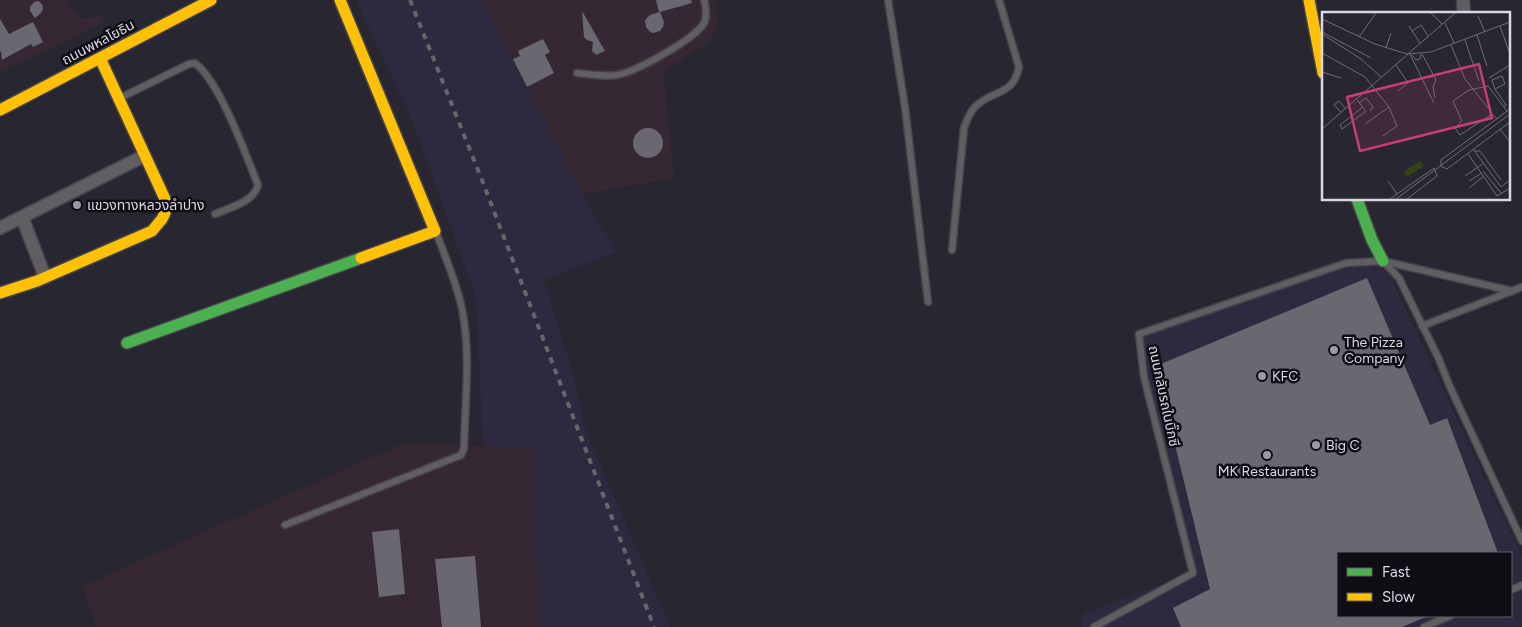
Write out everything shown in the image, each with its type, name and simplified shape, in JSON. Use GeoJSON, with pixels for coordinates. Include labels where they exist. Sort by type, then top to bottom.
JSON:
{"type":"FeatureCollection","features":[{"type":"Feature","properties":{"kind":"street","name":"ถนนพหลโยธิน"},"geometry":{"type":"LineString","coordinates":[[0,110],[211,0]]}},
{"type":"Feature","properties":{"kind":"street"},"geometry":{"type":"LineString","coordinates":[[126,343],[435,231],[340,0]]}},
{"type":"Feature","properties":{"kind":"street"},"geometry":{"type":"LineString","coordinates":[[1309,0],[1322,68]]}},
{"type":"Feature","properties":{"kind":"street"},"geometry":{"type":"LineString","coordinates":[[0,294],[45,277],[152,231],[166,214],[163,193],[144,156],[100,58]]}},
{"type":"Feature","properties":{"kind":"street"},"geometry":{"type":"LineString","coordinates":[[0,228],[144,156]]}},
{"type":"Feature","properties":{"kind":"street"},"geometry":{"type":"LineString","coordinates":[[1357,200],[1372,240],[1383,261]]}},
{"type":"Feature","properties":{"kind":"street"},"geometry":{"type":"LineString","coordinates":[[22,217],[45,277]]}},
{"type":"Feature","properties":{"kind":"lane"},"geometry":{"type":"LineString","coordinates":[[577,73],[616,76],[651,62],[690,37],[704,22],[706,5],[704,0]]}},
{"type":"Feature","properties":{"kind":"lane"},"geometry":{"type":"LineString","coordinates":[[888,0],[905,107],[928,302]]}},
{"type":"Feature","properties":{"kind":"lane"},"geometry":{"type":"LineString","coordinates":[[952,250],[964,128],[970,112],[976,105],[1014,84],[1019,67],[999,0]]}},
{"type":"Feature","properties":{"kind":"lane"},"geometry":{"type":"LineString","coordinates":[[118,98],[189,64],[196,63],[201,68],[229,115],[258,185],[257,190],[242,202],[215,214]]}},
{"type":"Feature","properties":{"kind":"lane"},"geometry":{"type":"LineString","coordinates":[[285,525],[461,455],[464,448],[467,350],[462,310],[453,277],[435,231]]}},
{"type":"Feature","properties":{"kind":"lane"},"geometry":{"type":"LineString","coordinates":[[1383,261],[1512,291]]}},
{"type":"Feature","properties":{"kind":"lane"},"geometry":{"type":"LineString","coordinates":[[1383,261],[1398,278],[1438,357],[1450,387],[1522,541]]}},
{"type":"Feature","properties":{"kind":"lane","name":"ถนนกลับรถในบิ๊กซี"},"geometry":{"type":"LineString","coordinates":[[1094,627],[1193,573],[1144,377],[1139,334],[1346,263],[1383,261]]}},
{"type":"Feature","properties":{"kind":"lane"},"geometry":{"type":"LineString","coordinates":[[1422,326],[1522,287]]}},
{"type":"Feature","properties":{"kind":"lane"},"geometry":{"type":"LineString","coordinates":[[1424,627],[1448,617]]}},
{"type":"Feature","properties":{"kind":"shaded area"},"geometry":{"type":"Polygon","coordinates":[[[0,0],[67,0],[81,19],[101,16],[105,22],[0,72],[0,0]]]}},
{"type":"Feature","properties":{"kind":"shaded area"},"geometry":{"type":"Polygon","coordinates":[[[356,0],[484,0],[582,194],[617,252],[544,280],[573,374],[585,428],[670,627],[539,627],[531,448],[483,446],[476,298],[412,121],[356,0]]]}},
{"type":"Feature","properties":{"kind":"shaded area"},"geometry":{"type":"Polygon","coordinates":[[[483,0],[715,0],[718,28],[707,44],[663,71],[674,178],[582,194],[483,0]]]}},
{"type":"Feature","properties":{"kind":"shaded area","name":"Big C"},"geometry":{"type":"Polygon","coordinates":[[[1383,261],[1522,557],[1522,627],[1082,627],[1082,614],[1193,573],[1144,377],[1139,334],[1346,263],[1383,261]]]}},
{"type":"Feature","properties":{"kind":"shaded area"},"geometry":{"type":"Polygon","coordinates":[[[404,443],[531,448],[539,627],[97,627],[82,586],[404,443]]]}},
{"type":"Feature","properties":{"kind":"building"},"geometry":{"type":"Polygon","coordinates":[[[656,0],[691,0],[692,3],[660,12],[664,22],[663,27],[660,31],[653,33],[646,27],[645,20],[650,15],[659,12],[656,0]]]}},
{"type":"Feature","properties":{"kind":"building"},"geometry":{"type":"Polygon","coordinates":[[[38,1],[42,4],[43,9],[35,18],[30,11],[30,7],[34,2],[38,1]]]}},
{"type":"Feature","properties":{"kind":"building"},"geometry":{"type":"Polygon","coordinates":[[[582,11],[605,51],[596,55],[592,51],[593,42],[584,37],[582,11]]]}},
{"type":"Feature","properties":{"kind":"building"},"geometry":{"type":"Polygon","coordinates":[[[0,19],[9,34],[33,22],[43,42],[33,47],[31,44],[2,60],[0,52],[0,19]]]}},
{"type":"Feature","properties":{"kind":"building"},"geometry":{"type":"Polygon","coordinates":[[[543,39],[550,52],[545,55],[554,73],[527,87],[513,59],[520,56],[518,51],[543,39]]]}},
{"type":"Feature","properties":{"kind":"building"},"geometry":{"type":"Polygon","coordinates":[[[648,128],[659,132],[663,143],[659,154],[648,158],[637,154],[633,143],[637,132],[648,128]]]}},
{"type":"Feature","properties":{"kind":"building","name":"Big C"},"geometry":{"type":"Polygon","coordinates":[[[1367,278],[1430,425],[1447,418],[1498,552],[1337,552],[1337,617],[1426,617],[1402,627],[1181,627],[1173,608],[1210,589],[1156,366],[1367,278]]]}},
{"type":"Feature","properties":{"kind":"building"},"geometry":{"type":"Polygon","coordinates":[[[399,529],[405,594],[379,597],[372,532],[399,529]]]}},
{"type":"Feature","properties":{"kind":"building"},"geometry":{"type":"Polygon","coordinates":[[[475,556],[481,627],[442,627],[435,559],[475,556]]]}},
{"type":"Feature","properties":{"kind":"railway"},"geometry":{"type":"LineString","coordinates":[[410,0],[480,175],[654,627]]}},
{"type":"Feature","properties":{"kind":"traffic: fast"},"geometry":{"type":"LineString","coordinates":[[1357,200],[1372,240],[1383,261]]}},
{"type":"Feature","properties":{"kind":"traffic: fast"},"geometry":{"type":"LineString","coordinates":[[127,343],[361,258]]}},
{"type":"Feature","properties":{"kind":"traffic: slow"},"geometry":{"type":"LineString","coordinates":[[0,110],[211,0]]}},
{"type":"Feature","properties":{"kind":"traffic: slow"},"geometry":{"type":"LineString","coordinates":[[340,0],[435,231],[361,258]]}},
{"type":"Feature","properties":{"kind":"traffic: slow"},"geometry":{"type":"LineString","coordinates":[[1309,0],[1322,68]]}},
{"type":"Feature","properties":{"kind":"traffic: slow"},"geometry":{"type":"LineString","coordinates":[[0,293],[37,281],[152,231],[165,213],[165,199],[100,58]]}},
{"type":"Feature","properties":{"kind":"place","name":"แขวงทางหลวงลำปาง"},"geometry":{"type":"Point","coordinates":[77,205]}},
{"type":"Feature","properties":{"kind":"place","name":"The Pizza Company"},"geometry":{"type":"Point","coordinates":[1334,350]}},
{"type":"Feature","properties":{"kind":"place","name":"KFC"},"geometry":{"type":"Point","coordinates":[1262,376]}},
{"type":"Feature","properties":{"kind":"place","name":"Big C"},"geometry":{"type":"Point","coordinates":[1316,445]}},
{"type":"Feature","properties":{"kind":"place","name":"MK Restaurants"},"geometry":{"type":"Point","coordinates":[1267,455]}}]}
